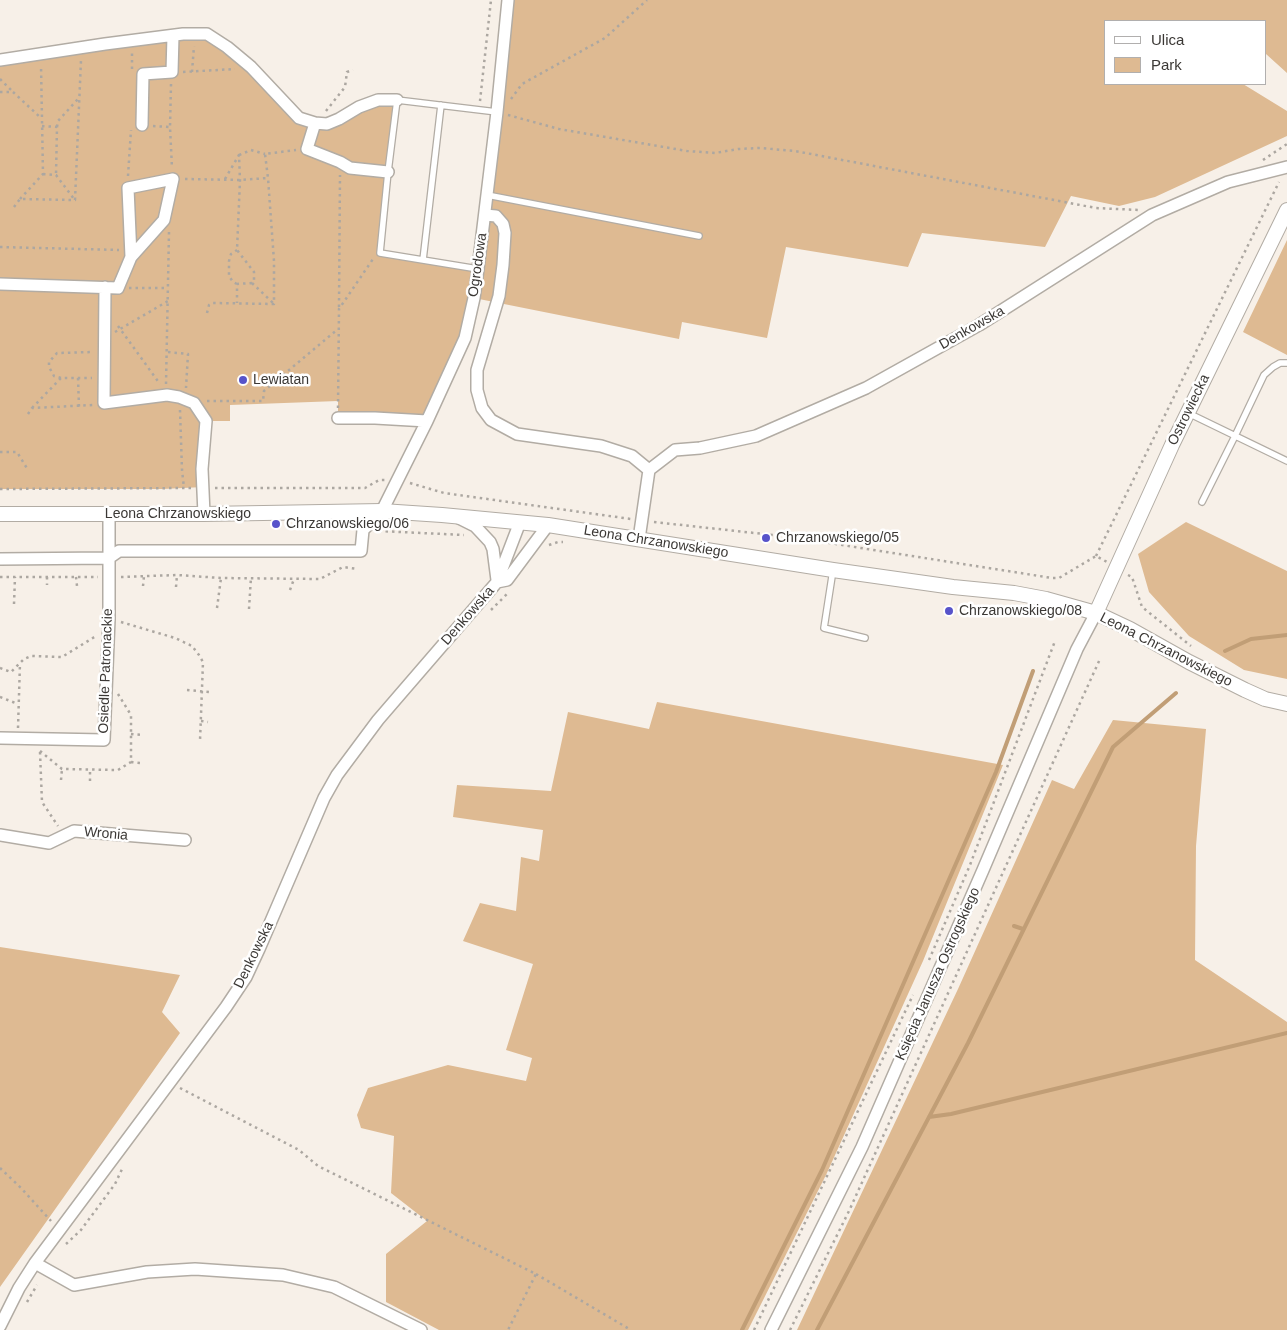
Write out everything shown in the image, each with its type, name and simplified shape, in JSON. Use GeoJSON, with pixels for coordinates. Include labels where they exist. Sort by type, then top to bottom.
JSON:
{"type":"FeatureCollection","features":[{"type":"Feature","properties":{"kind":"street","name":"Ogrodowa"},"geometry":{"type":"LineString","coordinates":[[364,530],[382,511],[465,338],[474,298],[485,215],[508,0]]}},
{"type":"Feature","properties":{"kind":"street"},"geometry":{"type":"LineString","coordinates":[[0,60],[41,55],[82,46],[207,34],[251,68],[299,118],[315,124],[327,124],[359,107],[378,100],[397,100]]}},
{"type":"Feature","properties":{"kind":"street"},"geometry":{"type":"LineString","coordinates":[[142,125],[143,74],[172,72],[173,36]]}},
{"type":"Feature","properties":{"kind":"street"},"geometry":{"type":"LineString","coordinates":[[315,124],[307,149],[350,168],[388,172]]}},
{"type":"Feature","properties":{"kind":"street","name":"Denkowska"},"geometry":{"type":"LineString","coordinates":[[649,470],[675,450],[700,448],[756,436],[866,388],[979,325],[1152,215],[1228,182],[1287,166]]}},
{"type":"Feature","properties":{"kind":"street"},"geometry":{"type":"LineString","coordinates":[[0,284],[118,288],[131,254],[164,220],[172,179],[128,188],[131,254]]}},
{"type":"Feature","properties":{"kind":"street","name":"Ostrowiecka"},"geometry":{"type":"LineString","coordinates":[[1096,614],[1188,412],[1287,210]]}},
{"type":"Feature","properties":{"kind":"street"},"geometry":{"type":"LineString","coordinates":[[485,215],[496,216],[503,224],[505,233],[499,296],[477,370],[477,390],[482,408],[491,420],[517,434],[600,446],[632,456],[649,470],[639,539]]}},
{"type":"Feature","properties":{"kind":"street"},"geometry":{"type":"LineString","coordinates":[[106,287],[104,403],[167,396],[179,397],[194,403],[206,421],[202,470],[204,514]]}},
{"type":"Feature","properties":{"kind":"street"},"geometry":{"type":"LineString","coordinates":[[338,418],[427,420]]}},
{"type":"Feature","properties":{"kind":"street","name":"Leona Chrzanowskiego"},"geometry":{"type":"LineString","coordinates":[[0,514],[204,514],[382,511],[548,525],[833,570],[1046,599],[1096,614],[1130,629],[1230,683],[1265,699],[1287,704]]}},
{"type":"Feature","properties":{"kind":"street","name":"Osiedle Patronackie"},"geometry":{"type":"LineString","coordinates":[[0,738],[104,740],[109,624],[109,514]]}},
{"type":"Feature","properties":{"kind":"street","name":"Denkowska"},"geometry":{"type":"LineString","coordinates":[[454,516],[475,526],[484,533],[490,542],[493,549],[497,582]]}},
{"type":"Feature","properties":{"kind":"street","name":"Denkowska"},"geometry":{"type":"LineString","coordinates":[[0,1326],[19,1288],[35,1263],[171,1082],[246,977],[324,798],[346,760],[497,582],[520,522]]}},
{"type":"Feature","properties":{"kind":"street","name":"Denkowska"},"geometry":{"type":"LineString","coordinates":[[497,582],[507,580],[548,525]]}},
{"type":"Feature","properties":{"kind":"street"},"geometry":{"type":"LineString","coordinates":[[0,558],[109,558],[119,551],[361,551],[364,530]]}},
{"type":"Feature","properties":{"kind":"street","name":"Księcia Janusza Ostrogskiego"},"geometry":{"type":"LineString","coordinates":[[770,1330],[862,1147],[1077,649],[1096,614]]}},
{"type":"Feature","properties":{"kind":"street","name":"Wronia"},"geometry":{"type":"LineString","coordinates":[[0,835],[49,843],[74,831],[185,840]]}},
{"type":"Feature","properties":{"kind":"street"},"geometry":{"type":"LineString","coordinates":[[35,1263],[74,1285],[147,1272],[195,1269],[283,1275],[334,1287],[420,1330]]}},
{"type":"Feature","properties":{"kind":"lane"},"geometry":{"type":"LineString","coordinates":[[478,269],[380,253],[388,172],[397,100],[497,112]]}},
{"type":"Feature","properties":{"kind":"lane"},"geometry":{"type":"LineString","coordinates":[[424,260],[441,106]]}},
{"type":"Feature","properties":{"kind":"lane"},"geometry":{"type":"LineString","coordinates":[[487,195],[699,236]]}},
{"type":"Feature","properties":{"kind":"lane"},"geometry":{"type":"LineString","coordinates":[[1202,502],[1236,436],[1264,375],[1272,367],[1280,363],[1287,363]]}},
{"type":"Feature","properties":{"kind":"lane"},"geometry":{"type":"LineString","coordinates":[[1188,412],[1287,461]]}},
{"type":"Feature","properties":{"kind":"lane"},"geometry":{"type":"LineString","coordinates":[[833,570],[824,628],[865,638]]}},
{"type":"Feature","properties":{"kind":"path"},"geometry":{"type":"LineString","coordinates":[[479,110],[491,0]]}},
{"type":"Feature","properties":{"kind":"path"},"geometry":{"type":"LineString","coordinates":[[497,112],[509,101],[522,84],[606,38],[647,0]]}},
{"type":"Feature","properties":{"kind":"path"},"geometry":{"type":"LineString","coordinates":[[192,72],[196,34]]}},
{"type":"Feature","properties":{"kind":"path"},"geometry":{"type":"LineString","coordinates":[[75,200],[78,99],[82,46]]}},
{"type":"Feature","properties":{"kind":"path"},"geometry":{"type":"LineString","coordinates":[[14,207],[43,174],[41,55]]}},
{"type":"Feature","properties":{"kind":"path"},"geometry":{"type":"LineString","coordinates":[[251,68],[172,72],[170,127],[172,179],[240,180],[268,178]]}},
{"type":"Feature","properties":{"kind":"path"},"geometry":{"type":"LineString","coordinates":[[315,124],[346,86],[347,72],[353,70]]}},
{"type":"Feature","properties":{"kind":"path"},"geometry":{"type":"LineString","coordinates":[[0,79],[41,118]]}},
{"type":"Feature","properties":{"kind":"path"},"geometry":{"type":"LineString","coordinates":[[0,92],[13,92]]}},
{"type":"Feature","properties":{"kind":"path"},"geometry":{"type":"LineString","coordinates":[[75,200],[56,175],[57,127],[58,121],[78,99]]}},
{"type":"Feature","properties":{"kind":"path"},"geometry":{"type":"LineString","coordinates":[[497,112],[559,129],[688,152],[715,153],[760,148],[794,151],[1096,208],[1134,209],[1152,215]]}},
{"type":"Feature","properties":{"kind":"path"},"geometry":{"type":"LineString","coordinates":[[42,126],[57,127]]}},
{"type":"Feature","properties":{"kind":"path"},"geometry":{"type":"LineString","coordinates":[[225,179],[239,155],[251,150],[265,154],[307,149]]}},
{"type":"Feature","properties":{"kind":"path"},"geometry":{"type":"LineString","coordinates":[[265,154],[274,261],[274,304]]}},
{"type":"Feature","properties":{"kind":"path"},"geometry":{"type":"LineString","coordinates":[[239,155],[238,250],[254,272],[254,281],[252,283]]}},
{"type":"Feature","properties":{"kind":"path"},"geometry":{"type":"LineString","coordinates":[[338,418],[340,162]]}},
{"type":"Feature","properties":{"kind":"path"},"geometry":{"type":"LineString","coordinates":[[43,174],[56,175]]}},
{"type":"Feature","properties":{"kind":"path"},"geometry":{"type":"LineString","coordinates":[[397,480],[444,493],[642,521],[791,537],[1060,578],[1096,556],[1281,179]]}},
{"type":"Feature","properties":{"kind":"path"},"geometry":{"type":"LineString","coordinates":[[20,199],[75,200]]}},
{"type":"Feature","properties":{"kind":"path"},"geometry":{"type":"LineString","coordinates":[[164,220],[169,226],[166,382]]}},
{"type":"Feature","properties":{"kind":"path"},"geometry":{"type":"LineString","coordinates":[[0,247],[131,254]]}},
{"type":"Feature","properties":{"kind":"path"},"geometry":{"type":"LineString","coordinates":[[238,250],[231,254],[229,261],[229,276],[233,282],[237,284],[252,283],[274,304]]}},
{"type":"Feature","properties":{"kind":"path"},"geometry":{"type":"LineString","coordinates":[[339,308],[370,262],[380,253]]}},
{"type":"Feature","properties":{"kind":"path"},"geometry":{"type":"LineString","coordinates":[[237,284],[237,303]]}},
{"type":"Feature","properties":{"kind":"path"},"geometry":{"type":"LineString","coordinates":[[118,288],[168,288]]}},
{"type":"Feature","properties":{"kind":"path"},"geometry":{"type":"LineString","coordinates":[[105,337],[168,301]]}},
{"type":"Feature","properties":{"kind":"path"},"geometry":{"type":"LineString","coordinates":[[207,313],[209,305],[212,303],[274,304]]}},
{"type":"Feature","properties":{"kind":"path"},"geometry":{"type":"LineString","coordinates":[[105,310],[166,390]]}},
{"type":"Feature","properties":{"kind":"path"},"geometry":{"type":"LineString","coordinates":[[194,403],[200,401],[263,401],[264,391],[338,329]]}},
{"type":"Feature","properties":{"kind":"path"},"geometry":{"type":"LineString","coordinates":[[104,352],[57,353],[49,362],[49,367],[54,376],[61,378],[104,378]]}},
{"type":"Feature","properties":{"kind":"path"},"geometry":{"type":"LineString","coordinates":[[167,352],[188,354],[186,383]]}},
{"type":"Feature","properties":{"kind":"path"},"geometry":{"type":"LineString","coordinates":[[28,414],[61,378]]}},
{"type":"Feature","properties":{"kind":"path"},"geometry":{"type":"LineString","coordinates":[[78,378],[79,407]]}},
{"type":"Feature","properties":{"kind":"path"},"geometry":{"type":"LineString","coordinates":[[179,397],[182,422],[184,488]]}},
{"type":"Feature","properties":{"kind":"path"},"geometry":{"type":"LineString","coordinates":[[32,408],[79,407],[104,403]]}},
{"type":"Feature","properties":{"kind":"path"},"geometry":{"type":"LineString","coordinates":[[0,452],[17,452],[28,470]]}},
{"type":"Feature","properties":{"kind":"path"},"geometry":{"type":"LineString","coordinates":[[364,530],[470,536]]}},
{"type":"Feature","properties":{"kind":"path"},"geometry":{"type":"LineString","coordinates":[[544,550],[549,545],[558,542],[566,543]]}},
{"type":"Feature","properties":{"kind":"path"},"geometry":{"type":"LineString","coordinates":[[1096,556],[1132,577],[1142,607],[1193,648]]}},
{"type":"Feature","properties":{"kind":"path"},"geometry":{"type":"LineString","coordinates":[[0,577],[178,575],[221,578],[320,579],[343,567],[358,569]]}},
{"type":"Feature","properties":{"kind":"path"},"geometry":{"type":"LineString","coordinates":[[176,587],[178,575]]}},
{"type":"Feature","properties":{"kind":"path"},"geometry":{"type":"LineString","coordinates":[[143,586],[144,576]]}},
{"type":"Feature","properties":{"kind":"path"},"geometry":{"type":"LineString","coordinates":[[14,604],[15,577]]}},
{"type":"Feature","properties":{"kind":"path"},"geometry":{"type":"LineString","coordinates":[[47,577],[47,585]]}},
{"type":"Feature","properties":{"kind":"path"},"geometry":{"type":"LineString","coordinates":[[76,577],[77,586]]}},
{"type":"Feature","properties":{"kind":"path"},"geometry":{"type":"LineString","coordinates":[[249,609],[251,577]]}},
{"type":"Feature","properties":{"kind":"path"},"geometry":{"type":"LineString","coordinates":[[217,608],[221,578]]}},
{"type":"Feature","properties":{"kind":"path"},"geometry":{"type":"LineString","coordinates":[[290,590],[294,578]]}},
{"type":"Feature","properties":{"kind":"path"},"geometry":{"type":"LineString","coordinates":[[0,668],[11,672],[31,656],[62,657],[109,624],[175,638],[192,646],[203,662],[200,741]]}},
{"type":"Feature","properties":{"kind":"path"},"geometry":{"type":"LineString","coordinates":[[927,964],[970,865],[1055,641]]}},
{"type":"Feature","properties":{"kind":"path"},"geometry":{"type":"LineString","coordinates":[[790,1330],[853,1202],[1100,659]]}},
{"type":"Feature","properties":{"kind":"path"},"geometry":{"type":"LineString","coordinates":[[17,739],[20,663]]}},
{"type":"Feature","properties":{"kind":"path"},"geometry":{"type":"LineString","coordinates":[[187,690],[209,692]]}},
{"type":"Feature","properties":{"kind":"path"},"geometry":{"type":"LineString","coordinates":[[0,697],[18,704]]}},
{"type":"Feature","properties":{"kind":"path"},"geometry":{"type":"LineString","coordinates":[[201,721],[208,722]]}},
{"type":"Feature","properties":{"kind":"path"},"geometry":{"type":"LineString","coordinates":[[131,734],[142,735]]}},
{"type":"Feature","properties":{"kind":"path"},"geometry":{"type":"LineString","coordinates":[[40,750],[42,802],[60,829],[58,839]]}},
{"type":"Feature","properties":{"kind":"path"},"geometry":{"type":"LineString","coordinates":[[131,762],[141,763]]}},
{"type":"Feature","properties":{"kind":"path"},"geometry":{"type":"LineString","coordinates":[[62,769],[62,780]]}},
{"type":"Feature","properties":{"kind":"path"},"geometry":{"type":"LineString","coordinates":[[90,769],[90,781]]}},
{"type":"Feature","properties":{"kind":"path"},"geometry":{"type":"LineString","coordinates":[[754,1330],[916,990]]}},
{"type":"Feature","properties":{"kind":"path"},"geometry":{"type":"LineString","coordinates":[[171,1082],[299,1150],[318,1166],[536,1274],[630,1330]]}},
{"type":"Feature","properties":{"kind":"path"},"geometry":{"type":"LineString","coordinates":[[0,1168],[55,1224]]}},
{"type":"Feature","properties":{"kind":"path"},"geometry":{"type":"LineString","coordinates":[[508,1330],[536,1274]]}},
{"type":"Feature","properties":{"kind":"green space"},"geometry":{"type":"Polygon","coordinates":[[[508,0],[1287,0],[1287,73],[1267,55],[1267,20],[1104,20],[1104,85],[1245,85],[1287,111],[1287,136],[1155,197],[1119,206],[1071,196],[1045,247],[922,233],[908,267],[786,247],[767,338],[682,322],[679,339],[474,298],[427,421],[338,418],[338,401],[230,405],[230,421],[206,421],[204,487],[162,489],[0,489],[0,60],[196,33],[251,67],[315,123],[359,107],[397,100],[380,253],[478,269],[508,0]]]}},
{"type":"Feature","properties":{"kind":"green space"},"geometry":{"type":"Polygon","coordinates":[[[1287,240],[1287,355],[1243,332],[1287,240]]]}},
{"type":"Feature","properties":{"kind":"green space"},"geometry":{"type":"Polygon","coordinates":[[[1186,522],[1287,571],[1287,679],[1244,670],[1189,636],[1149,592],[1138,554],[1186,522]]]}},
{"type":"Feature","properties":{"kind":"green space"},"geometry":{"type":"Polygon","coordinates":[[[657,702],[1003,765],[923,961],[826,1175],[748,1330],[439,1330],[386,1302],[386,1254],[427,1221],[391,1193],[394,1136],[361,1128],[357,1115],[368,1088],[448,1065],[526,1081],[532,1058],[506,1050],[533,964],[463,941],[480,903],[516,911],[521,857],[539,861],[543,830],[453,817],[457,785],[551,791],[568,712],[649,729],[657,702]]]}},
{"type":"Feature","properties":{"kind":"green space"},"geometry":{"type":"Polygon","coordinates":[[[1113,720],[1206,729],[1196,846],[1195,960],[1287,1022],[1287,1330],[797,1330],[958,989],[1052,780],[1074,789],[1113,720]]]}},
{"type":"Feature","properties":{"kind":"green space"},"geometry":{"type":"Polygon","coordinates":[[[0,947],[180,975],[162,1012],[180,1033],[0,1287],[0,947]]]}},
{"type":"Feature","properties":{"kind":"waterway"},"geometry":{"type":"LineString","coordinates":[[1225,651],[1251,639],[1287,635]]}},
{"type":"Feature","properties":{"kind":"waterway"},"geometry":{"type":"LineString","coordinates":[[742,1330],[822,1170],[996,772],[1033,671]]}},
{"type":"Feature","properties":{"kind":"waterway"},"geometry":{"type":"LineString","coordinates":[[817,1330],[968,1043],[1113,747],[1176,693]]}},
{"type":"Feature","properties":{"kind":"waterway"},"geometry":{"type":"LineString","coordinates":[[1014,926],[1023,929]]}},
{"type":"Feature","properties":{"kind":"waterway"},"geometry":{"type":"LineString","coordinates":[[929,1117],[951,1114],[1287,1033]]}},
{"type":"Feature","properties":{"kind":"place","name":"Lewiatan"},"geometry":{"type":"Point","coordinates":[243,380]}},
{"type":"Feature","properties":{"kind":"place","name":"Chrzanowskiego/06"},"geometry":{"type":"Point","coordinates":[276,524]}},
{"type":"Feature","properties":{"kind":"place","name":"Chrzanowskiego/05"},"geometry":{"type":"Point","coordinates":[766,538]}},
{"type":"Feature","properties":{"kind":"place","name":"Chrzanowskiego/08"},"geometry":{"type":"Point","coordinates":[949,611]}}]}
